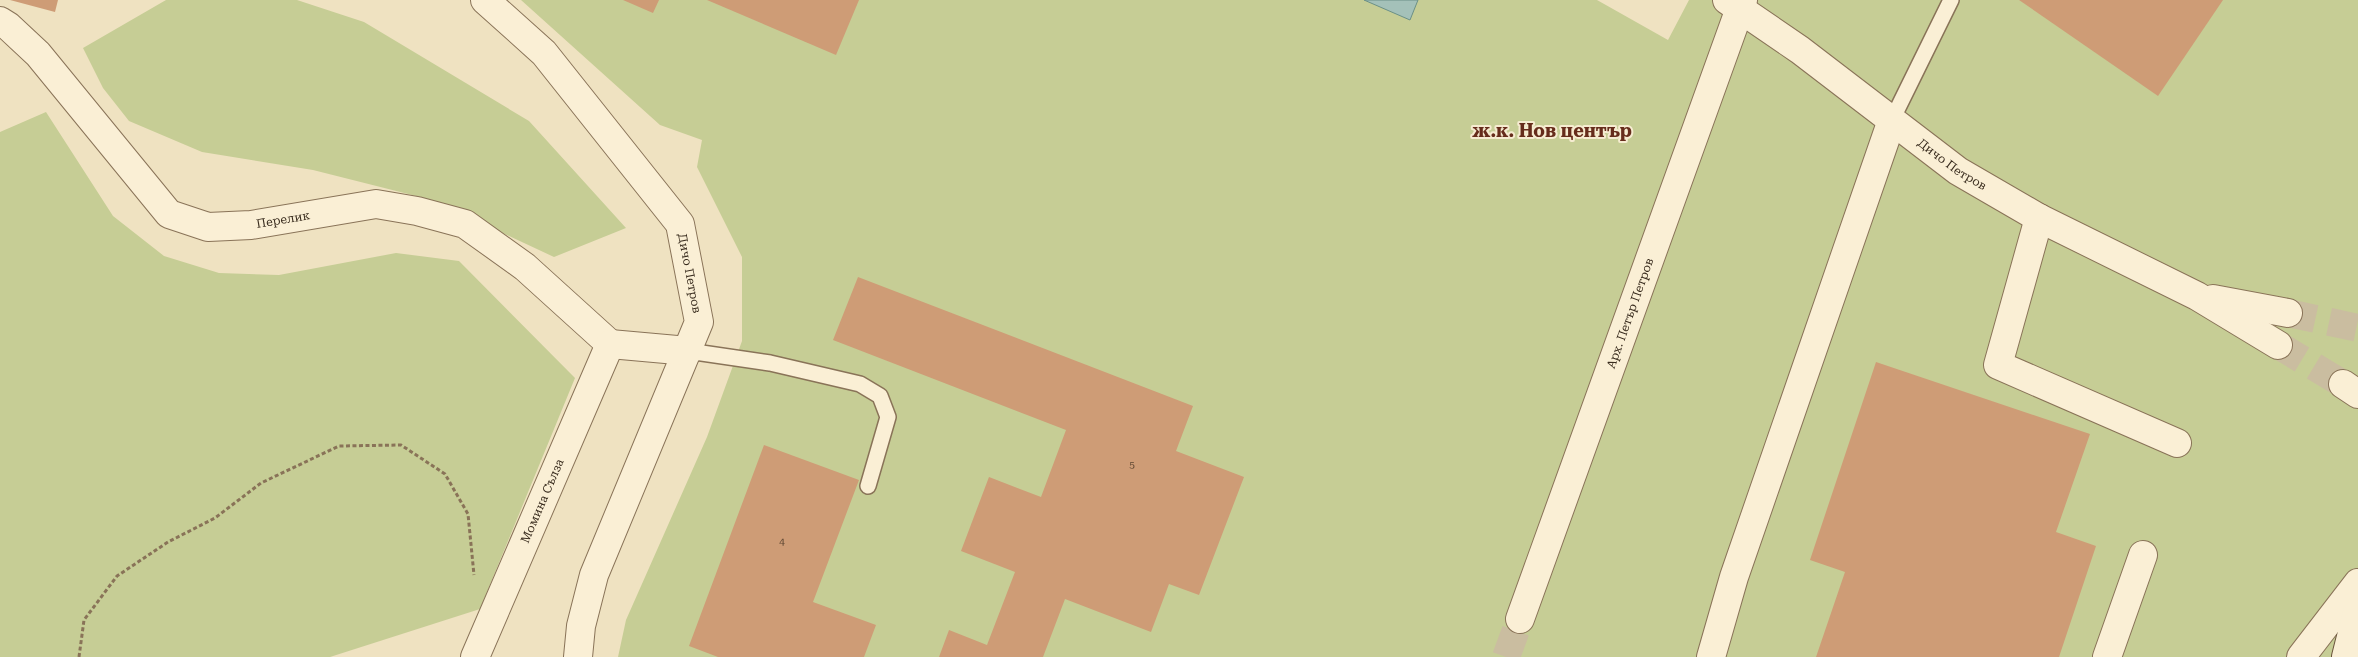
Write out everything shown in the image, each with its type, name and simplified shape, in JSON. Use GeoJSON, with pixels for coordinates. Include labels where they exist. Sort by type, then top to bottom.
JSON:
{"type":"FeatureCollection","features":[{"type":"Feature","properties":{"kind":"street","name":"Дичо Петров"},"geometry":{"type":"LineString","coordinates":[[485,0],[544,53],[680,224],[699,322],[594,575],[580,626],[578,657]]}},
{"type":"Feature","properties":{"kind":"street","name":"Дичо Петров"},"geometry":{"type":"LineString","coordinates":[[1737,3],[1958,171],[2039,218],[2197,296],[2278,345]]}},
{"type":"Feature","properties":{"kind":"street","name":"Арх. Петър Петров"},"geometry":{"type":"LineString","coordinates":[[1520,619],[1737,3]]}},
{"type":"Feature","properties":{"kind":"street","name":"Перелик"},"geometry":{"type":"LineString","coordinates":[[0,21],[38,54],[169,214],[208,227],[251,225],[376,204],[417,211],[465,224],[525,267],[610,344]]}},
{"type":"Feature","properties":{"kind":"street"},"geometry":{"type":"LineString","coordinates":[[1711,657],[1734,577],[1892,120]]}},
{"type":"Feature","properties":{"kind":"street"},"geometry":{"type":"LineString","coordinates":[[2039,218],[1998,365],[2178,443]]}},
{"type":"Feature","properties":{"kind":"street","name":"Дичо Петров"},"geometry":{"type":"LineString","coordinates":[[2197,296],[2288,313]]}},
{"type":"Feature","properties":{"kind":"street"},"geometry":{"type":"LineString","coordinates":[[610,344],[688,351]]}},
{"type":"Feature","properties":{"kind":"street","name":"Момина Сълза"},"geometry":{"type":"LineString","coordinates":[[475,657],[610,344]]}},
{"type":"Feature","properties":{"kind":"street"},"geometry":{"type":"LineString","coordinates":[[2107,657],[2143,555]]}},
{"type":"Feature","properties":{"kind":"street"},"geometry":{"type":"LineString","coordinates":[[2301,657],[2358,584]]}},
{"type":"Feature","properties":{"kind":"street"},"geometry":{"type":"LineString","coordinates":[[2346,657],[2358,609]]}},
{"type":"Feature","properties":{"kind":"lane"},"geometry":{"type":"LineString","coordinates":[[1892,120],[1950,0]]}},
{"type":"Feature","properties":{"kind":"lane"},"geometry":{"type":"LineString","coordinates":[[688,351],[770,363],[860,384],[880,396],[888,417],[868,486]]}},
{"type":"Feature","properties":{"kind":"path"},"geometry":{"type":"LineString","coordinates":[[79,657],[84,620],[116,576],[168,542],[215,518],[261,483],[339,446],[401,445],[445,474],[468,514],[475,569],[474,579]]}},
{"type":"Feature","properties":{"kind":"green space"},"geometry":{"type":"Polygon","coordinates":[[[166,0],[297,0],[364,22],[529,121],[626,228],[554,257],[432,200],[313,170],[202,152],[129,121],[103,88],[83,48],[166,0]]]}},
{"type":"Feature","properties":{"kind":"green space"},"geometry":{"type":"Polygon","coordinates":[[[521,0],[1597,0],[1668,40],[1689,0],[2358,0],[2358,657],[618,657],[626,620],[707,437],[742,341],[742,257],[697,167],[702,140],[660,125],[521,0]]]}},
{"type":"Feature","properties":{"kind":"green space"},"geometry":{"type":"Polygon","coordinates":[[[46,112],[113,216],[164,256],[219,273],[279,275],[396,253],[459,261],[575,378],[480,609],[330,657],[0,657],[0,132],[46,112]]]}},
{"type":"Feature","properties":{"kind":"water"},"geometry":{"type":"Polygon","coordinates":[[[1364,0],[1418,0],[1410,20],[1364,0]]]}},
{"type":"Feature","properties":{"kind":"building"},"geometry":{"type":"Polygon","coordinates":[[[10,0],[58,0],[55,12],[10,0]]]}},
{"type":"Feature","properties":{"kind":"building"},"geometry":{"type":"Polygon","coordinates":[[[623,0],[659,0],[653,13],[623,0]]]}},
{"type":"Feature","properties":{"kind":"building"},"geometry":{"type":"Polygon","coordinates":[[[707,0],[859,0],[836,55],[707,0]]]}},
{"type":"Feature","properties":{"kind":"building"},"geometry":{"type":"Polygon","coordinates":[[[2019,0],[2223,0],[2158,96],[2019,0]]]}},
{"type":"Feature","properties":{"kind":"building"},"geometry":{"type":"Polygon","coordinates":[[[858,277],[1193,406],[1176,451],[1244,477],[1199,595],[1169,584],[1151,632],[1065,599],[1043,657],[939,657],[949,630],[987,645],[1015,572],[961,551],[989,477],[1041,497],[1066,430],[833,340],[858,277]]]}},
{"type":"Feature","properties":{"kind":"building"},"geometry":{"type":"Polygon","coordinates":[[[1876,362],[2090,434],[2056,532],[2096,546],[2059,657],[1816,657],[1845,572],[1810,560],[1876,362]]]}},
{"type":"Feature","properties":{"kind":"building"},"geometry":{"type":"Polygon","coordinates":[[[764,445],[859,480],[813,602],[876,625],[864,657],[718,657],[689,646],[764,445]]]}},
{"type":"Feature","properties":{"kind":"tunnel"},"geometry":{"type":"LineString","coordinates":[[2288,313],[2358,328]]}},
{"type":"Feature","properties":{"kind":"tunnel"},"geometry":{"type":"LineString","coordinates":[[2278,345],[2343,384]]}},
{"type":"Feature","properties":{"kind":"tunnel"},"geometry":{"type":"LineString","coordinates":[[1506,657],[1520,619]]}},
{"type":"Feature","properties":{"kind":"district","name":"ж.к. Нов център"},"geometry":{"type":"Point","coordinates":[1552,131]}}]}
